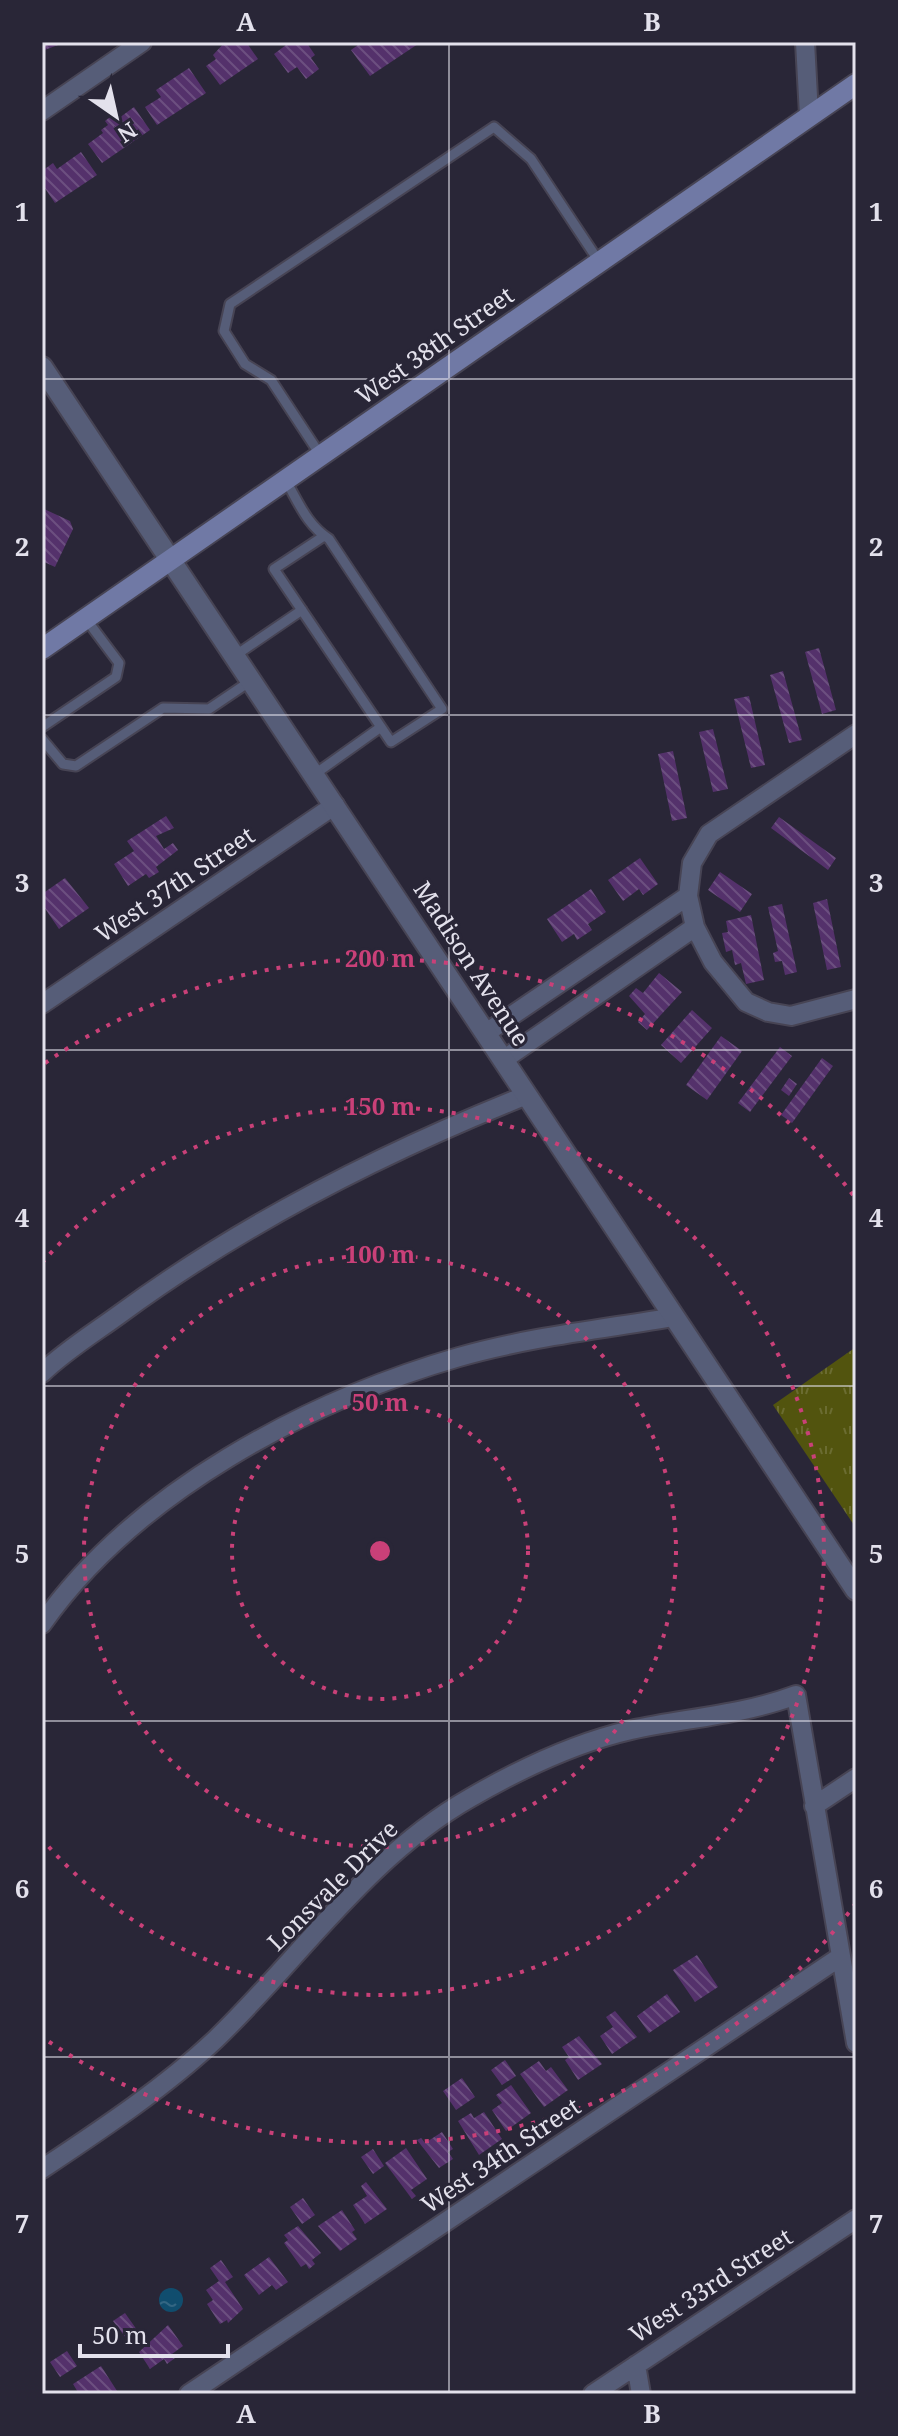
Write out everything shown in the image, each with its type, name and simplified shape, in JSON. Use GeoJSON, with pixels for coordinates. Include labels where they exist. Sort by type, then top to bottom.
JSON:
{"type":"FeatureCollection","features":[{"type":"Feature","properties":{"kind":"main road","name":"West 38th Street"},"geometry":{"type":"LineString","coordinates":[[42,649],[856,84]]}},
{"type":"Feature","properties":{"kind":"street"},"geometry":{"type":"LineString","coordinates":[[42,111],[142,42]]}},
{"type":"Feature","properties":{"kind":"street"},"geometry":{"type":"LineString","coordinates":[[805,42],[809,115]]}},
{"type":"Feature","properties":{"kind":"street","name":"Madison Avenue"},"geometry":{"type":"LineString","coordinates":[[42,367],[674,1317],[853,1580]]}},
{"type":"Feature","properties":{"kind":"street"},"geometry":{"type":"LineString","coordinates":[[856,734],[709,834],[692,863],[688,896],[695,927],[722,976],[746,1002],[768,1012],[791,1016],[856,999]]}},
{"type":"Feature","properties":{"kind":"street","name":"West 37th Street"},"geometry":{"type":"LineString","coordinates":[[42,1004],[335,805]]}},
{"type":"Feature","properties":{"kind":"street"},"geometry":{"type":"LineString","coordinates":[[486,1033],[688,896]]}},
{"type":"Feature","properties":{"kind":"street"},"geometry":{"type":"LineString","coordinates":[[503,1060],[695,927]]}},
{"type":"Feature","properties":{"kind":"street"},"geometry":{"type":"LineString","coordinates":[[42,1373],[153,1289],[255,1223],[474,1116],[527,1095]]}},
{"type":"Feature","properties":{"kind":"street"},"geometry":{"type":"LineString","coordinates":[[42,1624],[79,1575],[122,1535],[253,1444],[321,1408],[460,1357],[535,1339],[674,1317]]}},
{"type":"Feature","properties":{"kind":"street","name":"Lonsvale Drive"},"geometry":{"type":"LineString","coordinates":[[42,2169],[156,2089],[215,2040],[352,1894],[426,1828],[466,1800],[518,1771],[595,1740],[629,1730],[772,1704],[796,1695],[814,1806]]}},
{"type":"Feature","properties":{"kind":"street"},"geometry":{"type":"LineString","coordinates":[[856,1778],[814,1806],[856,2043]]}},
{"type":"Feature","properties":{"kind":"street","name":"West 34th Street"},"geometry":{"type":"LineString","coordinates":[[189,2394],[840,1957]]}},
{"type":"Feature","properties":{"kind":"street","name":"West 33rd Street"},"geometry":{"type":"LineString","coordinates":[[593,2394],[856,2219]]}},
{"type":"Feature","properties":{"kind":"street"},"geometry":{"type":"LineString","coordinates":[[636,2365],[641,2394]]}},
{"type":"Feature","properties":{"kind":"lane"},"geometry":{"type":"LineString","coordinates":[[322,456],[271,380],[245,364],[224,331],[230,304],[494,127],[531,159],[600,263]]}},
{"type":"Feature","properties":{"kind":"lane"},"geometry":{"type":"LineString","coordinates":[[286,481],[313,529],[324,536],[442,709],[391,742],[274,569],[324,536]]}},
{"type":"Feature","properties":{"kind":"lane"},"geometry":{"type":"LineString","coordinates":[[236,655],[302,610]]}},
{"type":"Feature","properties":{"kind":"lane"},"geometry":{"type":"LineString","coordinates":[[42,727],[116,677],[119,663],[86,619]]}},
{"type":"Feature","properties":{"kind":"lane"},"geometry":{"type":"LineString","coordinates":[[42,739],[63,764],[76,766],[163,708],[209,709],[252,680]]}},
{"type":"Feature","properties":{"kind":"lane"},"geometry":{"type":"LineString","coordinates":[[315,774],[381,727]]}},
{"type":"Feature","properties":{"kind":"green space"},"geometry":{"type":"Polygon","coordinates":[[[856,1347],[856,1528],[773,1405],[856,1347]]]}},
{"type":"Feature","properties":{"kind":"water"},"geometry":{"type":"Polygon","coordinates":[[[171,2288],[180,2291],[183,2300],[180,2309],[171,2312],[162,2309],[159,2300],[162,2291],[171,2288]]]}},
{"type":"Feature","properties":{"kind":"building"},"geometry":{"type":"Polygon","coordinates":[[[42,42],[66,42],[42,51],[42,42]]]}},
{"type":"Feature","properties":{"kind":"building"},"geometry":{"type":"Polygon","coordinates":[[[225,42],[246,42],[258,59],[220,85],[206,66],[216,59],[213,55],[225,42]]]}},
{"type":"Feature","properties":{"kind":"building"},"geometry":{"type":"Polygon","coordinates":[[[290,42],[306,42],[315,55],[311,58],[319,69],[306,79],[297,67],[288,73],[274,54],[290,42]]]}},
{"type":"Feature","properties":{"kind":"building"},"geometry":{"type":"Polygon","coordinates":[[[362,42],[421,42],[370,76],[351,50],[362,42]]]}},
{"type":"Feature","properties":{"kind":"building"},"geometry":{"type":"Polygon","coordinates":[[[189,68],[206,93],[157,125],[145,107],[161,97],[156,90],[189,68]]]}},
{"type":"Feature","properties":{"kind":"building"},"geometry":{"type":"Polygon","coordinates":[[[134,107],[150,130],[102,163],[88,144],[103,133],[101,130],[108,125],[105,121],[115,113],[119,118],[134,107]]]}},
{"type":"Feature","properties":{"kind":"building"},"geometry":{"type":"Polygon","coordinates":[[[81,152],[97,175],[55,203],[42,184],[42,171],[53,163],[57,169],[81,152]]]}},
{"type":"Feature","properties":{"kind":"building"},"geometry":{"type":"Polygon","coordinates":[[[42,508],[70,521],[73,529],[55,567],[42,561],[42,508]]]}},
{"type":"Feature","properties":{"kind":"building"},"geometry":{"type":"Polygon","coordinates":[[[819,648],[836,710],[822,714],[805,652],[819,648]]]}},
{"type":"Feature","properties":{"kind":"building"},"geometry":{"type":"Polygon","coordinates":[[[783,671],[802,740],[789,743],[770,675],[783,671]]]}},
{"type":"Feature","properties":{"kind":"building"},"geometry":{"type":"Polygon","coordinates":[[[749,696],[765,765],[751,768],[734,699],[749,696]]]}},
{"type":"Feature","properties":{"kind":"building"},"geometry":{"type":"Polygon","coordinates":[[[713,729],[728,789],[713,792],[699,732],[713,729]]]}},
{"type":"Feature","properties":{"kind":"building"},"geometry":{"type":"Polygon","coordinates":[[[673,751],[687,818],[672,821],[658,754],[673,751]]]}},
{"type":"Feature","properties":{"kind":"building"},"geometry":{"type":"Polygon","coordinates":[[[166,816],[174,828],[156,836],[164,849],[173,843],[178,850],[156,867],[159,872],[149,878],[146,874],[128,886],[114,864],[134,851],[127,841],[166,816]]]}},
{"type":"Feature","properties":{"kind":"building"},"geometry":{"type":"Polygon","coordinates":[[[779,817],[836,858],[828,870],[771,828],[779,817]]]}},
{"type":"Feature","properties":{"kind":"building"},"geometry":{"type":"Polygon","coordinates":[[[640,858],[658,884],[643,895],[639,889],[623,901],[608,880],[640,858]]]}},
{"type":"Feature","properties":{"kind":"building"},"geometry":{"type":"Polygon","coordinates":[[[720,872],[752,894],[740,912],[708,890],[720,872]]]}},
{"type":"Feature","properties":{"kind":"building"},"geometry":{"type":"Polygon","coordinates":[[[65,878],[89,908],[59,929],[42,904],[42,894],[65,878]]]}},
{"type":"Feature","properties":{"kind":"building"},"geometry":{"type":"Polygon","coordinates":[[[591,889],[606,912],[588,924],[592,930],[577,940],[574,934],[562,942],[547,919],[591,889]]]}},
{"type":"Feature","properties":{"kind":"building"},"geometry":{"type":"Polygon","coordinates":[[[827,899],[841,967],[827,970],[813,903],[827,899]]]}},
{"type":"Feature","properties":{"kind":"building"},"geometry":{"type":"Polygon","coordinates":[[[782,904],[797,972],[785,975],[782,961],[775,962],[773,953],[778,951],[768,907],[782,904]]]}},
{"type":"Feature","properties":{"kind":"building"},"geometry":{"type":"Polygon","coordinates":[[[751,915],[764,980],[746,984],[741,963],[735,965],[732,950],[726,952],[722,933],[728,932],[726,921],[751,915]]]}},
{"type":"Feature","properties":{"kind":"building"},"geometry":{"type":"Polygon","coordinates":[[[659,973],[682,992],[647,1030],[638,1022],[645,1014],[629,996],[636,988],[643,993],[659,973]]]}},
{"type":"Feature","properties":{"kind":"building"},"geometry":{"type":"Polygon","coordinates":[[[692,1010],[712,1028],[681,1063],[661,1045],[692,1010]]]}},
{"type":"Feature","properties":{"kind":"building"},"geometry":{"type":"Polygon","coordinates":[[[721,1036],[742,1051],[707,1100],[686,1085],[721,1036]]]}},
{"type":"Feature","properties":{"kind":"building"},"geometry":{"type":"Polygon","coordinates":[[[780,1047],[792,1056],[750,1112],[738,1103],[780,1047]]]}},
{"type":"Feature","properties":{"kind":"building"},"geometry":{"type":"Polygon","coordinates":[[[822,1058],[833,1066],[792,1123],[781,1115],[822,1058]]]}},
{"type":"Feature","properties":{"kind":"building"},"geometry":{"type":"Polygon","coordinates":[[[789,1078],[797,1084],[789,1096],[781,1090],[789,1078]]]}},
{"type":"Feature","properties":{"kind":"building"},"geometry":{"type":"Polygon","coordinates":[[[697,1955],[718,1987],[695,2002],[673,1970],[697,1955]]]}},
{"type":"Feature","properties":{"kind":"building"},"geometry":{"type":"Polygon","coordinates":[[[667,1994],[680,2012],[649,2033],[637,2016],[667,1994]]]}},
{"type":"Feature","properties":{"kind":"building"},"geometry":{"type":"Polygon","coordinates":[[[615,2011],[637,2037],[612,2054],[600,2036],[613,2027],[606,2017],[615,2011]]]}},
{"type":"Feature","properties":{"kind":"building"},"geometry":{"type":"Polygon","coordinates":[[[579,2036],[602,2064],[578,2080],[565,2060],[569,2057],[562,2047],[579,2036]]]}},
{"type":"Feature","properties":{"kind":"building"},"geometry":{"type":"Polygon","coordinates":[[[505,2060],[516,2076],[502,2085],[491,2070],[505,2060]]]}},
{"type":"Feature","properties":{"kind":"building"},"geometry":{"type":"Polygon","coordinates":[[[539,2061],[546,2071],[551,2067],[568,2090],[544,2107],[520,2074],[539,2061]]]}},
{"type":"Feature","properties":{"kind":"building"},"geometry":{"type":"Polygon","coordinates":[[[462,2078],[475,2097],[456,2110],[443,2091],[462,2078]]]}},
{"type":"Feature","properties":{"kind":"building"},"geometry":{"type":"Polygon","coordinates":[[[511,2085],[531,2113],[506,2131],[492,2110],[502,2103],[496,2095],[511,2085]]]}},
{"type":"Feature","properties":{"kind":"building"},"geometry":{"type":"Polygon","coordinates":[[[484,2112],[502,2139],[479,2155],[458,2121],[471,2113],[474,2118],[484,2112]]]}},
{"type":"Feature","properties":{"kind":"building"},"geometry":{"type":"Polygon","coordinates":[[[442,2132],[453,2149],[448,2152],[453,2159],[439,2168],[417,2140],[421,2138],[425,2143],[442,2132]]]}},
{"type":"Feature","properties":{"kind":"building"},"geometry":{"type":"Polygon","coordinates":[[[406,2148],[427,2179],[411,2190],[416,2196],[412,2199],[385,2163],[406,2148]]]}},
{"type":"Feature","properties":{"kind":"building"},"geometry":{"type":"Polygon","coordinates":[[[373,2149],[384,2166],[373,2174],[361,2157],[373,2149]]]}},
{"type":"Feature","properties":{"kind":"building"},"geometry":{"type":"Polygon","coordinates":[[[366,2182],[387,2209],[365,2224],[353,2205],[367,2196],[361,2186],[366,2182]]]}},
{"type":"Feature","properties":{"kind":"building"},"geometry":{"type":"Polygon","coordinates":[[[303,2198],[315,2215],[302,2224],[290,2207],[303,2198]]]}},
{"type":"Feature","properties":{"kind":"building"},"geometry":{"type":"Polygon","coordinates":[[[342,2210],[357,2239],[340,2251],[318,2226],[342,2210]]]}},
{"type":"Feature","properties":{"kind":"building"},"geometry":{"type":"Polygon","coordinates":[[[298,2226],[321,2253],[312,2260],[315,2264],[309,2269],[306,2264],[301,2267],[284,2243],[288,2240],[284,2235],[298,2226]]]}},
{"type":"Feature","properties":{"kind":"building"},"geometry":{"type":"Polygon","coordinates":[[[269,2257],[288,2282],[276,2290],[272,2285],[259,2295],[244,2275],[269,2257]]]}},
{"type":"Feature","properties":{"kind":"building"},"geometry":{"type":"Polygon","coordinates":[[[221,2260],[233,2277],[225,2282],[243,2309],[228,2323],[227,2320],[220,2324],[207,2304],[213,2300],[206,2290],[219,2281],[210,2268],[221,2260]]]}},
{"type":"Feature","properties":{"kind":"building"},"geometry":{"type":"Polygon","coordinates":[[[125,2313],[137,2330],[126,2338],[113,2321],[125,2313]]]}},
{"type":"Feature","properties":{"kind":"building"},"geometry":{"type":"Polygon","coordinates":[[[168,2325],[183,2346],[172,2354],[175,2358],[167,2364],[164,2359],[150,2369],[139,2352],[168,2325]]]}},
{"type":"Feature","properties":{"kind":"building"},"geometry":{"type":"Polygon","coordinates":[[[67,2351],[77,2366],[60,2377],[50,2362],[67,2351]]]}},
{"type":"Feature","properties":{"kind":"building"},"geometry":{"type":"Polygon","coordinates":[[[101,2366],[119,2394],[79,2394],[73,2384],[101,2366]]]}}]}
